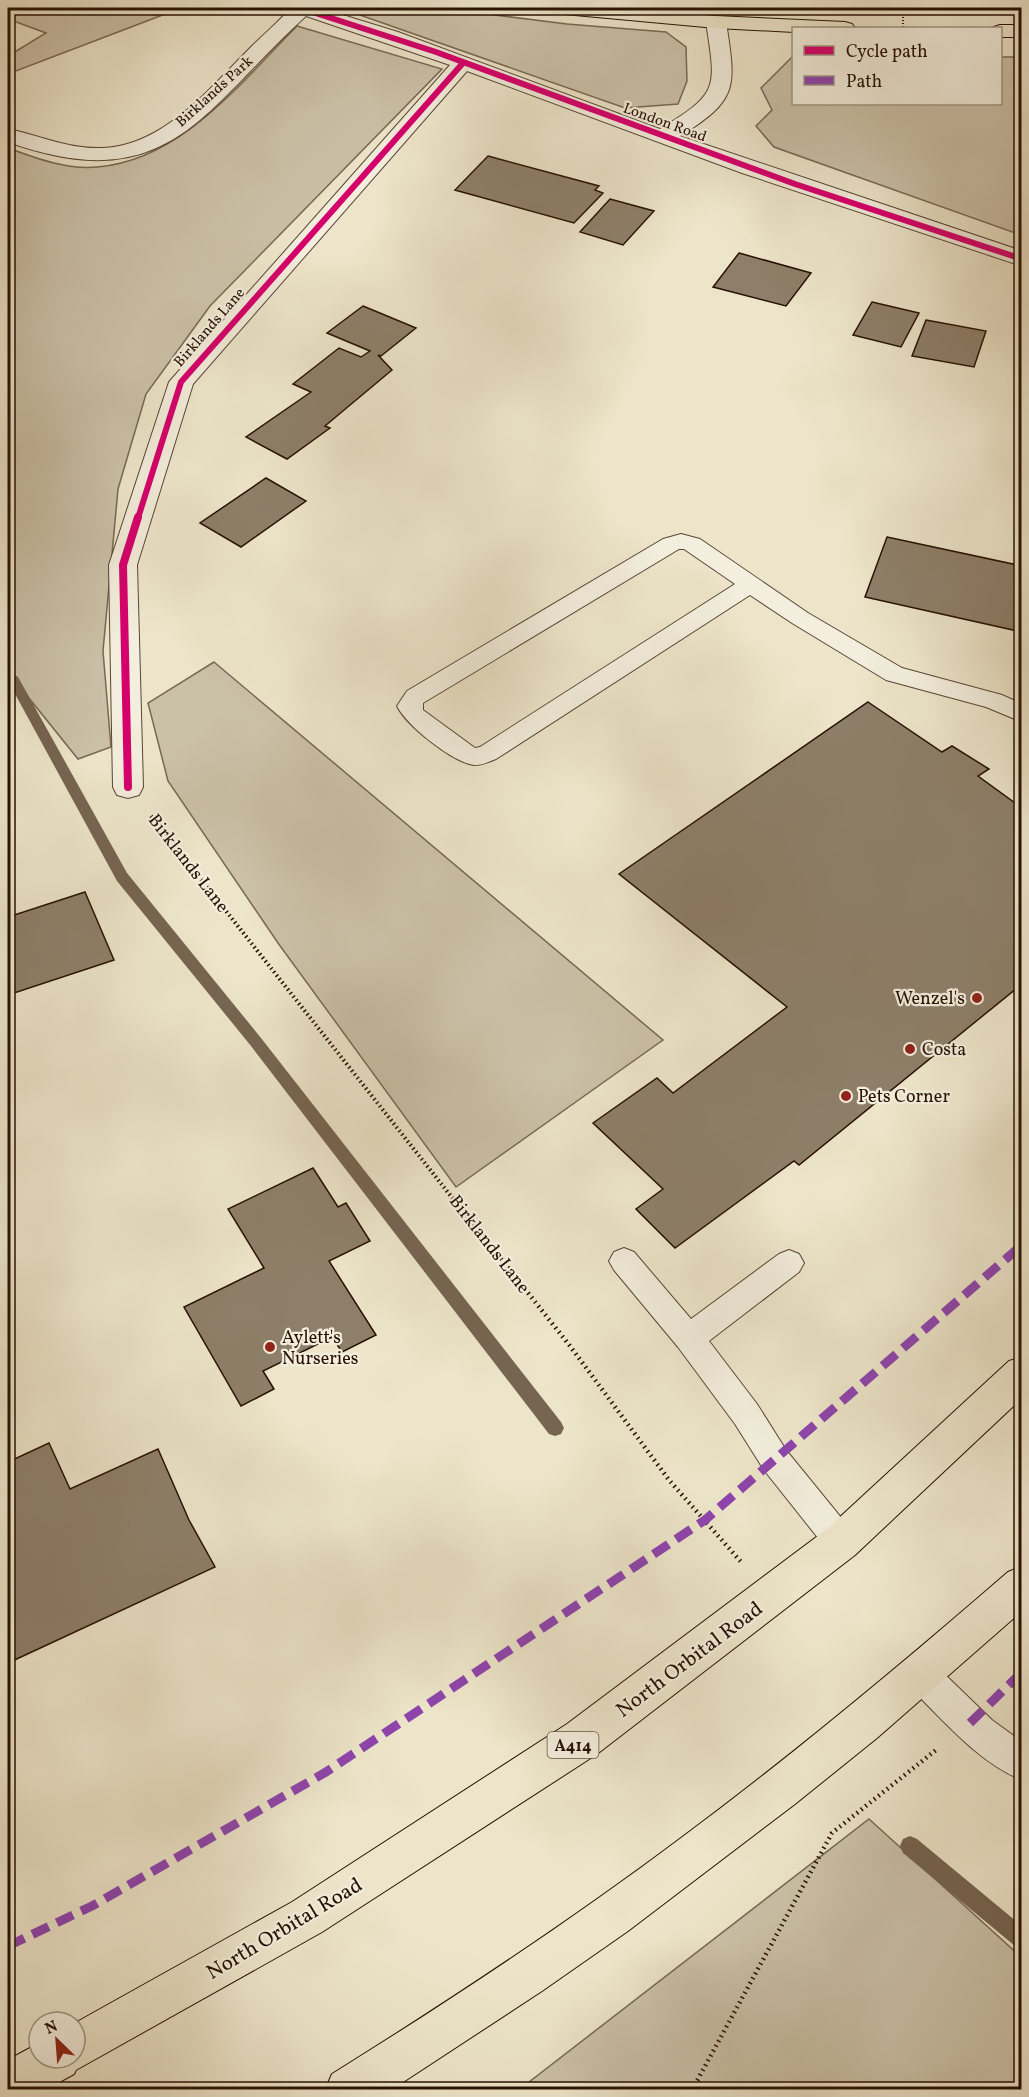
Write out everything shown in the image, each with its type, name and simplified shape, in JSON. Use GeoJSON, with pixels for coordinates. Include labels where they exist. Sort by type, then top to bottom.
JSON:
{"type":"FeatureCollection","features":[{"type":"Feature","properties":{"kind":"main road"},"geometry":{"type":"LineString","coordinates":[[564,8],[716,22],[824,27]]}},
{"type":"Feature","properties":{"kind":"main road"},"geometry":{"type":"LineString","coordinates":[[1002,31],[1022,31]]}},
{"type":"Feature","properties":{"kind":"main road","name":"North Orbital Road"},"geometry":{"type":"LineString","coordinates":[[87,2041],[307,1917],[573,1746],[771,1598],[841,1542],[1022,1373]]}},
{"type":"Feature","properties":{"kind":"main road"},"geometry":{"type":"LineString","coordinates":[[348,2090],[571,1945],[693,1858],[836,1747],[1022,1585]]}},
{"type":"Feature","properties":{"kind":"main road"},"geometry":{"type":"LineString","coordinates":[[8,2084],[35,2070]]}},
{"type":"Feature","properties":{"kind":"street","name":"London Road"},"geometry":{"type":"LineString","coordinates":[[301,8],[464,63],[662,137],[909,223],[1022,259]]}},
{"type":"Feature","properties":{"kind":"street","name":"Birklands Park"},"geometry":{"type":"LineString","coordinates":[[8,135],[68,153],[88,155],[134,150],[177,126],[244,67],[283,24],[301,8]]}},
{"type":"Feature","properties":{"kind":"street","name":"London Road"},"geometry":{"type":"LineString","coordinates":[[662,137],[713,105],[721,93],[723,68],[716,22]]}},
{"type":"Feature","properties":{"kind":"street","name":"Birklands Lane"},"geometry":{"type":"LineString","coordinates":[[128,787],[123,565],[181,382],[464,63]]}},
{"type":"Feature","properties":{"kind":"lane"},"geometry":{"type":"LineString","coordinates":[[749,585],[488,753],[476,757],[467,754],[413,715],[409,706],[415,697],[671,544],[681,541],[693,543],[749,585],[894,674],[994,701],[1022,714]]}},
{"type":"Feature","properties":{"kind":"lane"},"geometry":{"type":"LineString","coordinates":[[624,1261],[689,1338],[746,1414],[775,1460],[841,1542]]}},
{"type":"Feature","properties":{"kind":"lane"},"geometry":{"type":"LineString","coordinates":[[689,1338],[789,1263]]}},
{"type":"Feature","properties":{"kind":"lane"},"geometry":{"type":"LineString","coordinates":[[921,1675],[970,1723],[1022,1763]]}},
{"type":"Feature","properties":{"kind":"path"},"geometry":{"type":"LineString","coordinates":[[903,8],[903,27]]}},
{"type":"Feature","properties":{"kind":"path"},"geometry":{"type":"LineString","coordinates":[[692,2090],[832,1833],[970,1723]]}},
{"type":"Feature","properties":{"kind":"shaded area"},"geometry":{"type":"Polygon","coordinates":[[[8,8],[181,8],[8,74],[8,56],[46,33],[8,19],[8,8]]]}},
{"type":"Feature","properties":{"kind":"shaded area"},"geometry":{"type":"Polygon","coordinates":[[[328,8],[439,8],[567,24],[666,32],[686,47],[687,81],[678,104],[625,108],[357,14],[328,8]]]}},
{"type":"Feature","properties":{"kind":"shaded area"},"geometry":{"type":"Polygon","coordinates":[[[297,26],[442,69],[210,306],[146,394],[118,489],[103,651],[111,747],[78,759],[12,677],[8,676],[8,148],[29,156],[74,167],[97,167],[128,161],[156,150],[183,134],[208,115],[297,26]]]}},
{"type":"Feature","properties":{"kind":"shaded area"},"geometry":{"type":"Polygon","coordinates":[[[792,57],[792,105],[1002,105],[1002,57],[1021,57],[1021,235],[774,147],[756,126],[772,110],[761,88],[792,57]]]}},
{"type":"Feature","properties":{"kind":"shaded area"},"geometry":{"type":"Polygon","coordinates":[[[214,662],[663,1040],[456,1187],[278,943],[168,781],[148,703],[214,662]]]}},
{"type":"Feature","properties":{"kind":"shaded area"},"geometry":{"type":"Polygon","coordinates":[[[869,1819],[1021,1957],[1021,2089],[520,2089],[869,1819]]]}},
{"type":"Feature","properties":{"kind":"building"},"geometry":{"type":"Polygon","coordinates":[[[488,156],[599,186],[595,190],[603,193],[574,223],[455,190],[488,156]]]}},
{"type":"Feature","properties":{"kind":"building"},"geometry":{"type":"Polygon","coordinates":[[[610,199],[654,211],[623,245],[580,232],[610,199]]]}},
{"type":"Feature","properties":{"kind":"building"},"geometry":{"type":"Polygon","coordinates":[[[739,253],[811,273],[786,306],[713,287],[739,253]]]}},
{"type":"Feature","properties":{"kind":"building"},"geometry":{"type":"Polygon","coordinates":[[[872,302],[919,313],[901,347],[853,335],[872,302]]]}},
{"type":"Feature","properties":{"kind":"building"},"geometry":{"type":"Polygon","coordinates":[[[363,306],[416,328],[381,356],[378,355],[392,370],[325,426],[330,428],[287,459],[246,437],[311,392],[293,384],[339,348],[361,357],[370,351],[327,333],[363,306]]]}},
{"type":"Feature","properties":{"kind":"building"},"geometry":{"type":"Polygon","coordinates":[[[926,320],[986,331],[974,367],[912,356],[926,320]]]}},
{"type":"Feature","properties":{"kind":"building"},"geometry":{"type":"Polygon","coordinates":[[[266,478],[306,501],[241,547],[200,523],[266,478]]]}},
{"type":"Feature","properties":{"kind":"building"},"geometry":{"type":"Polygon","coordinates":[[[887,537],[1022,566],[1022,632],[865,597],[887,537]]]}},
{"type":"Feature","properties":{"kind":"building"},"geometry":{"type":"Polygon","coordinates":[[[868,702],[942,752],[952,746],[989,769],[978,776],[1022,808],[1022,984],[799,1165],[794,1161],[675,1248],[636,1209],[663,1189],[593,1123],[657,1078],[673,1093],[787,1007],[619,874],[868,702]]]}},
{"type":"Feature","properties":{"kind":"building"},"geometry":{"type":"Polygon","coordinates":[[[85,892],[114,960],[8,995],[8,917],[85,892]]]}},
{"type":"Feature","properties":{"kind":"building"},"geometry":{"type":"Polygon","coordinates":[[[313,1168],[338,1207],[346,1203],[370,1241],[329,1261],[376,1335],[342,1352],[332,1337],[263,1371],[274,1389],[241,1406],[184,1307],[264,1268],[228,1209],[313,1168]]]}},
{"type":"Feature","properties":{"kind":"building"},"geometry":{"type":"Polygon","coordinates":[[[49,1443],[70,1489],[158,1449],[189,1520],[215,1567],[8,1663],[8,1462],[49,1443]]]}},
{"type":"Feature","properties":{"kind":"waterway"},"geometry":{"type":"LineString","coordinates":[[8,674],[12,677],[122,877],[256,1042],[555,1428]]}},
{"type":"Feature","properties":{"kind":"waterway"},"geometry":{"type":"LineString","coordinates":[[910,1846],[1022,1939]]}},
{"type":"Feature","properties":{"kind":"marked path"},"geometry":{"type":"LineString","coordinates":[[8,1946],[92,1906],[326,1772],[705,1520],[1022,1245]]}},
{"type":"Feature","properties":{"kind":"marked path"},"geometry":{"type":"LineString","coordinates":[[970,1723],[1022,1672]]}},
{"type":"Feature","properties":{"kind":"cycle path"},"geometry":{"type":"LineString","coordinates":[[300,8],[436,52],[795,184],[1022,259]]}},
{"type":"Feature","properties":{"kind":"cycle path"},"geometry":{"type":"LineString","coordinates":[[128,787],[123,565],[181,382],[463,63]]}},
{"type":"Feature","properties":{"kind":"place","name":"Wenzel's"},"geometry":{"type":"Point","coordinates":[977,998]}},
{"type":"Feature","properties":{"kind":"place","name":"Costa"},"geometry":{"type":"Point","coordinates":[910,1049]}},
{"type":"Feature","properties":{"kind":"place","name":"Pets Corner"},"geometry":{"type":"Point","coordinates":[846,1096]}},
{"type":"Feature","properties":{"kind":"place","name":"Aylett's Nurseries"},"geometry":{"type":"Point","coordinates":[270,1347]}}]}
